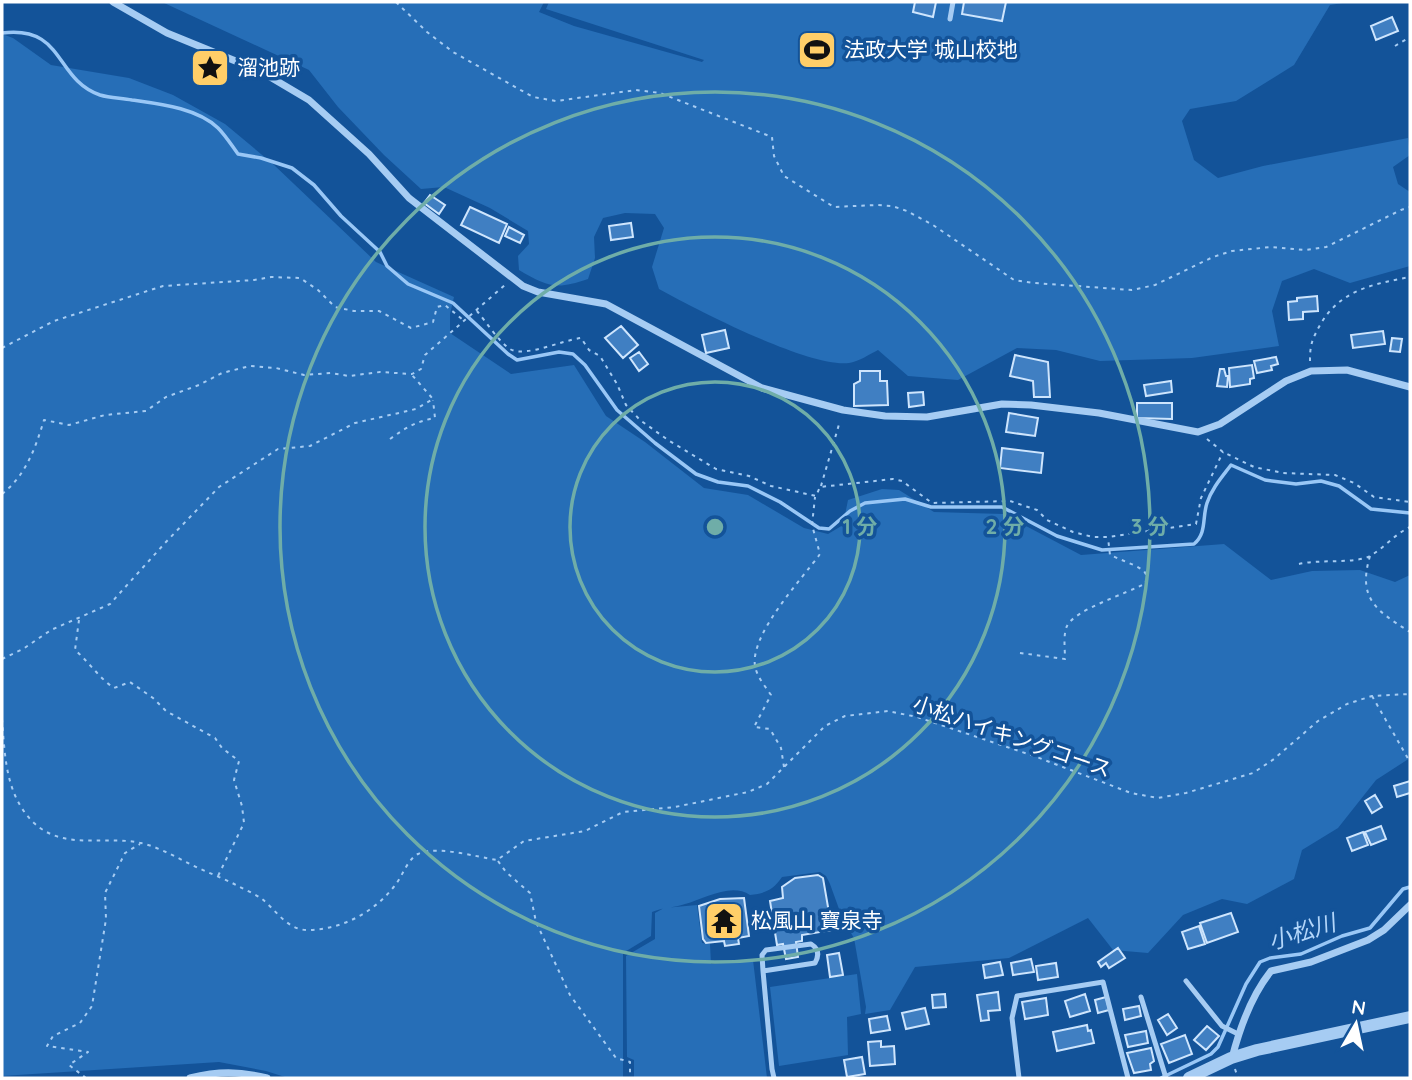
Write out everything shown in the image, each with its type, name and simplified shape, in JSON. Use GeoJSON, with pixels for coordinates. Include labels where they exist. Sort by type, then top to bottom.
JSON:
{"type":"FeatureCollection","features":[{"type":"Feature","properties":{"kind":"street"},"geometry":{"type":"LineString","coordinates":[[113,2],[167,33],[244,63],[309,100],[369,154],[409,198],[512,279],[538,292],[606,304],[762,387],[843,410],[907,418],[1002,404],[1031,405],[1099,413],[1198,432],[1220,424],[1272,388],[1311,371],[1347,370],[1410,387]]}},
{"type":"Feature","properties":{"kind":"street"},"geometry":{"type":"LineString","coordinates":[[1231,1058],[1235,1033],[1271,971],[1311,962],[1368,940],[1384,930],[1410,905]]}},
{"type":"Feature","properties":{"kind":"street"},"geometry":{"type":"LineString","coordinates":[[1189,1078],[1231,1058],[1257,1050],[1410,1017]]}},
{"type":"Feature","properties":{"kind":"street"},"geometry":{"type":"LineString","coordinates":[[190,1078],[234,1071],[267,1078]]}},
{"type":"Feature","properties":{"kind":"lane"},"geometry":{"type":"LineString","coordinates":[[950,19],[953,2]]}},
{"type":"Feature","properties":{"kind":"lane"},"geometry":{"type":"LineString","coordinates":[[763,971],[815,963],[817,949],[811,944],[766,950],[762,956],[763,971],[774,1078]]}},
{"type":"Feature","properties":{"kind":"lane"},"geometry":{"type":"LineString","coordinates":[[1186,981],[1222,1027],[1235,1033]]}},
{"type":"Feature","properties":{"kind":"lane"},"geometry":{"type":"LineString","coordinates":[[1019,1078],[1012,1018],[1017,996],[1103,982],[1128,1078]]}},
{"type":"Feature","properties":{"kind":"lane"},"geometry":{"type":"LineString","coordinates":[[1141,996],[1166,1078]]}},
{"type":"Feature","properties":{"kind":"path"},"geometry":{"type":"LineString","coordinates":[[397,2],[427,32],[453,52],[533,97],[556,101],[636,90],[660,93],[772,137],[775,156],[784,176],[834,207],[892,206],[907,211],[933,225],[1014,280],[1081,288],[1132,290],[1155,285],[1213,257],[1232,251],[1271,247],[1306,250],[1326,247],[1410,207]]}},
{"type":"Feature","properties":{"kind":"path"},"geometry":{"type":"LineString","coordinates":[[1395,46],[1410,37]]}},
{"type":"Feature","properties":{"kind":"path"},"geometry":{"type":"LineString","coordinates":[[2,348],[54,321],[163,286],[271,277],[300,278],[318,290],[335,307],[354,311],[379,311],[411,328],[433,322],[437,307],[445,305],[463,321]]}},
{"type":"Feature","properties":{"kind":"path"},"geometry":{"type":"LineString","coordinates":[[1311,371],[1310,343],[1328,311],[1353,292],[1410,277]]}},
{"type":"Feature","properties":{"kind":"path"},"geometry":{"type":"LineString","coordinates":[[2,494],[21,474],[36,446],[44,420],[69,425],[105,415],[146,411],[166,397],[222,373],[250,366],[276,368],[304,375],[331,373],[349,376],[380,372],[412,374],[421,369],[425,355],[512,279]]}},
{"type":"Feature","properties":{"kind":"path"},"geometry":{"type":"LineString","coordinates":[[477,312],[510,349],[520,353],[581,338],[589,349],[600,356],[626,405],[640,420],[668,440],[716,470],[749,476],[771,486],[816,496]]}},
{"type":"Feature","properties":{"kind":"path"},"geometry":{"type":"LineString","coordinates":[[390,439],[412,424],[435,418],[433,399],[412,374]]}},
{"type":"Feature","properties":{"kind":"path"},"geometry":{"type":"LineString","coordinates":[[2,659],[51,630],[110,604],[219,487],[278,449],[310,446],[355,423],[416,410],[433,399]]}},
{"type":"Feature","properties":{"kind":"path"},"geometry":{"type":"LineString","coordinates":[[784,768],[781,748],[770,729],[754,727],[771,695],[755,667],[755,656],[773,617],[820,554],[812,524],[813,514],[816,496],[843,410]]}},
{"type":"Feature","properties":{"kind":"path"},"geometry":{"type":"LineString","coordinates":[[1198,432],[1223,452],[1254,467],[1335,475],[1354,483],[1374,497],[1410,502]]}},
{"type":"Feature","properties":{"kind":"path"},"geometry":{"type":"LineString","coordinates":[[820,487],[841,487],[870,481],[902,481],[932,503],[1010,501],[1037,510],[1046,520],[1073,532],[1093,537],[1108,537],[1196,523],[1201,498],[1223,452]]}},
{"type":"Feature","properties":{"kind":"path"},"geometry":{"type":"LineString","coordinates":[[1299,564],[1323,560],[1358,560],[1370,556],[1410,527]]}},
{"type":"Feature","properties":{"kind":"path"},"geometry":{"type":"LineString","coordinates":[[1020,653],[1065,659],[1066,626],[1072,620],[1102,601],[1144,584],[1148,578],[1144,571],[1110,555],[1108,537]]}},
{"type":"Feature","properties":{"kind":"path"},"geometry":{"type":"LineString","coordinates":[[1370,556],[1364,576],[1374,607],[1410,632]]}},
{"type":"Feature","properties":{"kind":"path"},"geometry":{"type":"LineString","coordinates":[[79,618],[75,650],[92,664],[103,681],[114,688],[130,682],[166,710],[215,738],[222,748],[239,761],[234,780],[244,823],[217,877]]}},
{"type":"Feature","properties":{"kind":"path","name":"小松ハイキングコース"},"geometry":{"type":"LineString","coordinates":[[497,860],[524,841],[584,831],[623,812],[675,807],[748,792],[766,784],[825,726],[845,716],[888,711],[960,730],[1034,755],[1131,793],[1158,797],[1186,793],[1253,773],[1274,759],[1318,721],[1347,704],[1372,696],[1410,694]]}},
{"type":"Feature","properties":{"kind":"path"},"geometry":{"type":"LineString","coordinates":[[1372,696],[1410,762]]}},
{"type":"Feature","properties":{"kind":"path"},"geometry":{"type":"LineString","coordinates":[[2,719],[4,760],[9,779],[22,810],[44,832],[75,841],[141,843],[168,853],[261,899],[293,927],[307,930],[322,928],[362,915],[378,905],[409,862],[418,854],[440,851],[497,860],[530,894],[536,922],[570,995],[616,1058],[630,1062],[630,1078]]}},
{"type":"Feature","properties":{"kind":"path"},"geometry":{"type":"LineString","coordinates":[[86,1078],[69,1065],[88,1052],[47,1046],[53,1036],[80,1023],[92,1006],[106,919],[105,893],[125,853],[141,843]]}},
{"type":"Feature","properties":{"kind":"shaded area"},"geometry":{"type":"Polygon","coordinates":[[[162,2],[544,2],[539,12],[574,26],[702,62],[704,60],[546,9],[549,2],[1349,2],[1330,5],[1294,65],[1236,101],[1190,109],[1182,121],[1194,160],[1218,178],[1263,166],[1408,138],[1410,155],[1393,167],[1398,184],[1410,192],[1410,266],[1350,283],[1314,269],[1282,281],[1272,311],[1279,346],[1192,358],[1100,361],[1056,350],[1017,348],[958,380],[908,376],[878,350],[853,362],[831,362],[753,336],[659,289],[652,267],[664,228],[655,214],[625,213],[603,218],[594,237],[595,258],[588,279],[568,285],[552,285],[529,276],[519,270],[518,256],[529,244],[528,231],[490,208],[444,187],[421,189],[338,107],[309,70],[162,2]]]}},
{"type":"Feature","properties":{"kind":"shaded area"},"geometry":{"type":"Polygon","coordinates":[[[2,34],[13,38],[51,65],[129,78],[173,95],[225,124],[273,164],[376,262],[454,297],[450,333],[511,374],[574,365],[606,416],[645,442],[704,488],[748,495],[804,528],[828,534],[843,525],[848,500],[882,489],[899,490],[934,512],[1003,514],[1081,555],[1224,544],[1271,580],[1312,571],[1360,570],[1395,582],[1410,575],[1410,758],[1376,780],[1338,828],[1302,850],[1294,879],[1247,904],[1222,899],[1183,915],[1148,953],[1113,950],[1088,918],[1009,958],[915,967],[890,1010],[865,1014],[854,938],[843,920],[826,876],[820,872],[782,877],[772,888],[760,893],[750,895],[743,891],[726,891],[652,912],[651,936],[623,953],[623,1078],[288,1078],[219,1062],[2,1076],[2,34]]]}},
{"type":"Feature","properties":{"kind":"shaded area"},"geometry":{"type":"Polygon","coordinates":[[[697,905],[702,943],[710,944],[711,964],[753,960],[767,1078],[634,1078],[634,1060],[627,1057],[626,956],[655,939],[655,913],[664,908],[697,905]]]}},
{"type":"Feature","properties":{"kind":"shaded area"},"geometry":{"type":"Polygon","coordinates":[[[857,974],[861,1014],[847,1017],[848,1055],[779,1066],[770,987],[857,974]]]}},
{"type":"Feature","properties":{"kind":"building"},"geometry":{"type":"Polygon","coordinates":[[[915,2],[936,2],[933,17],[913,12],[915,2]]]}},
{"type":"Feature","properties":{"kind":"building"},"geometry":{"type":"Polygon","coordinates":[[[964,2],[1006,2],[1002,21],[962,14],[964,2]]]}},
{"type":"Feature","properties":{"kind":"building"},"geometry":{"type":"Polygon","coordinates":[[[1392,17],[1398,31],[1376,40],[1371,26],[1392,17]]]}},
{"type":"Feature","properties":{"kind":"building"},"geometry":{"type":"Polygon","coordinates":[[[430,195],[445,205],[439,214],[424,203],[430,195]]]}},
{"type":"Feature","properties":{"kind":"building"},"geometry":{"type":"Polygon","coordinates":[[[470,207],[507,224],[499,243],[461,225],[470,207]]]}},
{"type":"Feature","properties":{"kind":"building"},"geometry":{"type":"Polygon","coordinates":[[[631,223],[633,237],[611,240],[609,226],[631,223]]]}},
{"type":"Feature","properties":{"kind":"building"},"geometry":{"type":"Polygon","coordinates":[[[509,227],[524,235],[520,243],[505,236],[509,227]]]}},
{"type":"Feature","properties":{"kind":"building"},"geometry":{"type":"Polygon","coordinates":[[[1317,296],[1318,311],[1303,312],[1303,319],[1289,320],[1288,302],[1317,296]]]}},
{"type":"Feature","properties":{"kind":"building"},"geometry":{"type":"Polygon","coordinates":[[[621,326],[638,345],[623,358],[605,338],[621,326]]]}},
{"type":"Feature","properties":{"kind":"building"},"geometry":{"type":"Polygon","coordinates":[[[725,330],[729,348],[706,353],[702,335],[725,330]]]}},
{"type":"Feature","properties":{"kind":"building"},"geometry":{"type":"Polygon","coordinates":[[[1383,331],[1385,344],[1353,348],[1351,335],[1383,331]]]}},
{"type":"Feature","properties":{"kind":"building"},"geometry":{"type":"Polygon","coordinates":[[[1392,338],[1402,339],[1400,352],[1390,351],[1392,338]]]}},
{"type":"Feature","properties":{"kind":"building"},"geometry":{"type":"Polygon","coordinates":[[[639,352],[648,364],[639,371],[630,358],[639,352]]]}},
{"type":"Feature","properties":{"kind":"building"},"geometry":{"type":"Polygon","coordinates":[[[1015,355],[1048,362],[1050,397],[1034,397],[1033,381],[1010,376],[1015,355]]]}},
{"type":"Feature","properties":{"kind":"building"},"geometry":{"type":"Polygon","coordinates":[[[1276,357],[1278,364],[1271,366],[1272,370],[1257,373],[1254,361],[1276,357]]]}},
{"type":"Feature","properties":{"kind":"building"},"geometry":{"type":"Polygon","coordinates":[[[1252,365],[1254,378],[1250,379],[1250,384],[1230,387],[1229,368],[1252,365]]]}},
{"type":"Feature","properties":{"kind":"building"},"geometry":{"type":"Polygon","coordinates":[[[1220,369],[1224,369],[1228,376],[1227,387],[1217,386],[1220,369]]]}},
{"type":"Feature","properties":{"kind":"building"},"geometry":{"type":"Polygon","coordinates":[[[860,371],[880,371],[880,381],[887,381],[888,405],[854,406],[854,384],[860,381],[860,371]]]}},
{"type":"Feature","properties":{"kind":"building"},"geometry":{"type":"Polygon","coordinates":[[[1171,381],[1172,392],[1146,396],[1144,385],[1171,381]]]}},
{"type":"Feature","properties":{"kind":"building"},"geometry":{"type":"Polygon","coordinates":[[[923,392],[924,405],[909,407],[908,393],[923,392]]]}},
{"type":"Feature","properties":{"kind":"building"},"geometry":{"type":"Polygon","coordinates":[[[1137,403],[1172,403],[1172,419],[1137,418],[1137,403]]]}},
{"type":"Feature","properties":{"kind":"building"},"geometry":{"type":"Polygon","coordinates":[[[1009,413],[1038,418],[1035,436],[1006,432],[1009,413]]]}},
{"type":"Feature","properties":{"kind":"building"},"geometry":{"type":"Polygon","coordinates":[[[1002,448],[1043,453],[1041,473],[1000,468],[1002,448]]]}},
{"type":"Feature","properties":{"kind":"building"},"geometry":{"type":"Polygon","coordinates":[[[1410,781],[1410,793],[1397,797],[1394,786],[1410,781]]]}},
{"type":"Feature","properties":{"kind":"building"},"geometry":{"type":"Polygon","coordinates":[[[1375,795],[1382,807],[1372,813],[1365,801],[1375,795]]]}},
{"type":"Feature","properties":{"kind":"building"},"geometry":{"type":"Polygon","coordinates":[[[1381,826],[1386,839],[1371,845],[1365,832],[1381,826]]]}},
{"type":"Feature","properties":{"kind":"building"},"geometry":{"type":"Polygon","coordinates":[[[1363,832],[1368,845],[1352,851],[1347,838],[1363,832]]]}},
{"type":"Feature","properties":{"kind":"building"},"geometry":{"type":"Polygon","coordinates":[[[818,875],[823,878],[832,930],[802,935],[802,941],[796,942],[798,957],[786,959],[783,944],[777,945],[770,901],[783,898],[782,887],[795,878],[818,875]]]}},
{"type":"Feature","properties":{"kind":"building","name":"松風山 寶泉寺"},"geometry":{"type":"Polygon","coordinates":[[[744,898],[749,936],[738,938],[739,944],[725,946],[724,941],[706,943],[703,939],[699,906],[720,899],[744,898]]]}},
{"type":"Feature","properties":{"kind":"building"},"geometry":{"type":"Polygon","coordinates":[[[1231,913],[1238,932],[1207,943],[1200,923],[1231,913]]]}},
{"type":"Feature","properties":{"kind":"building"},"geometry":{"type":"Polygon","coordinates":[[[1199,926],[1205,944],[1188,949],[1182,932],[1199,926]]]}},
{"type":"Feature","properties":{"kind":"building"},"geometry":{"type":"Polygon","coordinates":[[[1118,948],[1125,958],[1109,968],[1106,963],[1101,967],[1098,962],[1118,948]]]}},
{"type":"Feature","properties":{"kind":"building"},"geometry":{"type":"Polygon","coordinates":[[[839,953],[843,975],[830,977],[827,955],[839,953]]]}},
{"type":"Feature","properties":{"kind":"building"},"geometry":{"type":"Polygon","coordinates":[[[1031,959],[1034,972],[1013,975],[1011,963],[1031,959]]]}},
{"type":"Feature","properties":{"kind":"building"},"geometry":{"type":"Polygon","coordinates":[[[1000,962],[1003,975],[985,978],[983,965],[1000,962]]]}},
{"type":"Feature","properties":{"kind":"building"},"geometry":{"type":"Polygon","coordinates":[[[1056,963],[1058,977],[1038,980],[1036,966],[1056,963]]]}},
{"type":"Feature","properties":{"kind":"building"},"geometry":{"type":"Polygon","coordinates":[[[998,992],[1000,1010],[988,1011],[989,1020],[981,1021],[977,995],[998,992]]]}},
{"type":"Feature","properties":{"kind":"building"},"geometry":{"type":"Polygon","coordinates":[[[945,994],[946,1007],[933,1008],[932,995],[945,994]]]}},
{"type":"Feature","properties":{"kind":"building"},"geometry":{"type":"Polygon","coordinates":[[[1085,994],[1090,1011],[1070,1017],[1065,1001],[1085,994]]]}},
{"type":"Feature","properties":{"kind":"building"},"geometry":{"type":"Polygon","coordinates":[[[1106,997],[1109,1010],[1098,1013],[1095,1000],[1106,997]]]}},
{"type":"Feature","properties":{"kind":"building"},"geometry":{"type":"Polygon","coordinates":[[[1046,998],[1048,1015],[1025,1019],[1022,1002],[1046,998]]]}},
{"type":"Feature","properties":{"kind":"building"},"geometry":{"type":"Polygon","coordinates":[[[1139,1006],[1141,1016],[1125,1020],[1123,1009],[1139,1006]]]}},
{"type":"Feature","properties":{"kind":"building"},"geometry":{"type":"Polygon","coordinates":[[[925,1008],[929,1024],[906,1029],[902,1013],[925,1008]]]}},
{"type":"Feature","properties":{"kind":"building"},"geometry":{"type":"Polygon","coordinates":[[[1168,1014],[1177,1028],[1167,1035],[1158,1020],[1168,1014]]]}},
{"type":"Feature","properties":{"kind":"building"},"geometry":{"type":"Polygon","coordinates":[[[887,1016],[890,1030],[871,1033],[869,1019],[887,1016]]]}},
{"type":"Feature","properties":{"kind":"building"},"geometry":{"type":"Polygon","coordinates":[[[1087,1025],[1094,1043],[1057,1051],[1053,1032],[1087,1025]]]}},
{"type":"Feature","properties":{"kind":"building"},"geometry":{"type":"Polygon","coordinates":[[[1207,1026],[1219,1036],[1206,1050],[1194,1040],[1207,1026]]]}},
{"type":"Feature","properties":{"kind":"building"},"geometry":{"type":"Polygon","coordinates":[[[1146,1031],[1148,1043],[1128,1047],[1125,1035],[1146,1031]]]}},
{"type":"Feature","properties":{"kind":"building"},"geometry":{"type":"Polygon","coordinates":[[[1185,1035],[1192,1054],[1169,1063],[1161,1044],[1185,1035]]]}},
{"type":"Feature","properties":{"kind":"building"},"geometry":{"type":"Polygon","coordinates":[[[881,1041],[881,1047],[894,1046],[895,1064],[870,1066],[868,1042],[881,1041]]]}},
{"type":"Feature","properties":{"kind":"building"},"geometry":{"type":"Polygon","coordinates":[[[1151,1048],[1154,1061],[1150,1064],[1151,1070],[1134,1073],[1127,1053],[1151,1048]]]}},
{"type":"Feature","properties":{"kind":"building"},"geometry":{"type":"Polygon","coordinates":[[[862,1057],[865,1074],[847,1077],[844,1060],[862,1057]]]}},
{"type":"Feature","properties":{"kind":"waterway"},"geometry":{"type":"LineString","coordinates":[[2,33],[22,33],[37,37],[49,45],[74,77],[100,95],[189,111],[218,128],[238,154],[292,168],[314,185],[341,216],[380,252],[387,266],[408,284],[453,303],[508,354],[517,360],[559,352],[573,354],[585,365],[617,410],[696,474],[718,482],[748,486],[780,502],[819,528],[829,529],[850,511],[865,503],[905,499],[931,507],[1002,507],[1057,536],[1102,550],[1194,544],[1203,530],[1209,498],[1231,465],[1265,480],[1296,484],[1321,481],[1339,486],[1371,509],[1410,513]]}},
{"type":"Feature","properties":{"kind":"waterway","name":"小松川"},"geometry":{"type":"LineString","coordinates":[[1161,1078],[1211,1054],[1218,1047],[1246,984],[1260,962],[1301,954],[1342,936],[1370,928],[1403,889],[1410,887]]}},
{"type":"Feature","properties":{"kind":"place","name":"法政大学 城山校地"},"geometry":{"type":"Point","coordinates":[817,50]}},
{"type":"Feature","properties":{"kind":"place","name":"溜池跡"},"geometry":{"type":"Point","coordinates":[210,68]}},
{"type":"Feature","properties":{"kind":"place","name":"松風山 寶泉寺"},"geometry":{"type":"Point","coordinates":[724,921]}}]}
